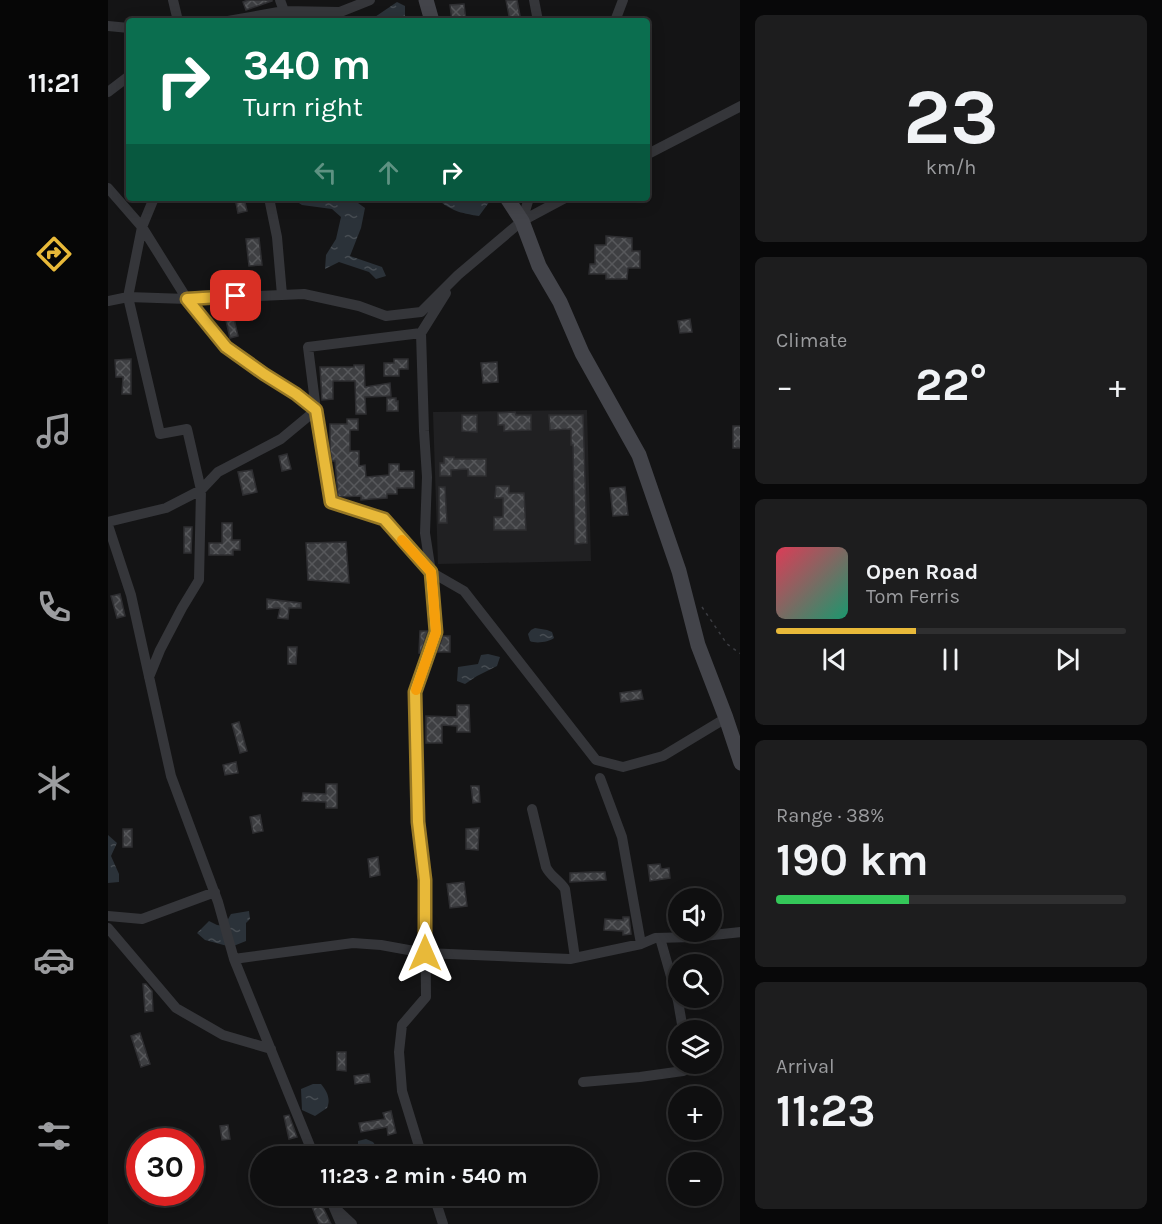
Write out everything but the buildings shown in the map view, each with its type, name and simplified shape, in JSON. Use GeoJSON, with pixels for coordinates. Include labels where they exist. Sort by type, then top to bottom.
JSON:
{"type":"FeatureCollection","features":[{"type":"Feature","properties":{"kind":"street"},"geometry":{"type":"LineString","coordinates":[[172,0],[177,18]]}},
{"type":"Feature","properties":{"kind":"street"},"geometry":{"type":"LineString","coordinates":[[244,18],[283,11],[340,12],[370,0]]}},
{"type":"Feature","properties":{"kind":"street"},"geometry":{"type":"LineString","coordinates":[[426,0],[431,18]]}},
{"type":"Feature","properties":{"kind":"street"},"geometry":{"type":"LineString","coordinates":[[534,0],[537,18]]}},
{"type":"Feature","properties":{"kind":"street"},"geometry":{"type":"LineString","coordinates":[[616,18],[623,0]]}},
{"type":"Feature","properties":{"kind":"street"},"geometry":{"type":"LineString","coordinates":[[108,26],[126,28]]}},
{"type":"Feature","properties":{"kind":"street"},"geometry":{"type":"LineString","coordinates":[[108,92],[126,78]]}},
{"type":"Feature","properties":{"kind":"street"},"geometry":{"type":"LineString","coordinates":[[650,153],[740,107]]}},
{"type":"Feature","properties":{"kind":"street"},"geometry":{"type":"LineString","coordinates":[[108,188],[142,227],[187,299],[226,347],[316,410]]}},
{"type":"Feature","properties":{"kind":"street"},"geometry":{"type":"LineString","coordinates":[[149,677],[160,650],[199,580],[201,490],[187,429],[160,434],[128,297],[142,227],[153,201]]}},
{"type":"Feature","properties":{"kind":"street"},"geometry":{"type":"LineString","coordinates":[[270,201],[277,237],[282,295]]}},
{"type":"Feature","properties":{"kind":"street"},"geometry":{"type":"LineString","coordinates":[[509,201],[522,221],[539,266],[560,302],[582,354],[639,455],[679,571],[698,645],[740,760]]}},
{"type":"Feature","properties":{"kind":"street"},"geometry":{"type":"LineString","coordinates":[[522,221],[528,201]]}},
{"type":"Feature","properties":{"kind":"street"},"geometry":{"type":"LineString","coordinates":[[108,301],[128,297],[187,299],[304,294],[359,306],[386,316],[421,312],[458,275],[522,221],[559,201]]}},
{"type":"Feature","properties":{"kind":"street"},"geometry":{"type":"LineString","coordinates":[[419,1146],[402,1091],[399,1052],[402,1025],[426,997],[425,880],[418,822],[415,692],[436,632],[425,533],[427,477],[421,333],[458,275]]}},
{"type":"Feature","properties":{"kind":"street"},"geometry":{"type":"LineString","coordinates":[[421,333],[308,347],[331,502],[384,519],[431,572],[464,591],[596,760],[623,767],[663,756],[726,718]]}},
{"type":"Feature","properties":{"kind":"street"},"geometry":{"type":"LineString","coordinates":[[310,1146],[234,959],[215,892],[171,776],[131,595],[108,524],[166,508],[201,490],[218,472],[281,439],[316,410]]}},
{"type":"Feature","properties":{"kind":"street"},"geometry":{"type":"LineString","coordinates":[[600,778],[622,837],[641,944]]}},
{"type":"Feature","properties":{"kind":"street"},"geometry":{"type":"LineString","coordinates":[[532,809],[547,870],[560,881],[565,889],[575,958]]}},
{"type":"Feature","properties":{"kind":"street"},"geometry":{"type":"LineString","coordinates":[[108,916],[142,918],[215,892]]}},
{"type":"Feature","properties":{"kind":"street"},"geometry":{"type":"LineString","coordinates":[[108,928],[176,1008],[223,1035],[271,1049]]}},
{"type":"Feature","properties":{"kind":"street"},"geometry":{"type":"LineString","coordinates":[[234,959],[353,944],[381,945],[425,953],[570,959],[641,944],[655,938],[740,932]]}},
{"type":"Feature","properties":{"kind":"street"},"geometry":{"type":"LineString","coordinates":[[660,938],[681,1020]]}},
{"type":"Feature","properties":{"kind":"street"},"geometry":{"type":"LineString","coordinates":[[583,1082],[668,1073]]}},
{"type":"Feature","properties":{"kind":"street"},"geometry":{"type":"LineString","coordinates":[[437,1206],[443,1224]]}},
{"type":"Feature","properties":{"kind":"street"},"geometry":{"type":"LineString","coordinates":[[334,1208],[341,1224]]}},
{"type":"Feature","properties":{"kind":"street"},"geometry":{"type":"LineString","coordinates":[[334,1208],[352,1224]]}},
{"type":"Feature","properties":{"kind":"path"},"geometry":{"type":"LineString","coordinates":[[703,607],[727,644],[740,653]]}},
{"type":"Feature","properties":{"kind":"shaded area"},"geometry":{"type":"Polygon","coordinates":[[[587,410],[591,561],[438,564],[433,412],[587,410]]]}},
{"type":"Feature","properties":{"kind":"water"},"geometry":{"type":"Polygon","coordinates":[[[397,2],[405,6],[405,18],[373,18],[397,2]]]}},
{"type":"Feature","properties":{"kind":"water"},"geometry":{"type":"Polygon","coordinates":[[[296,201],[355,201],[365,208],[361,228],[350,256],[382,267],[386,276],[376,279],[369,272],[339,262],[325,269],[326,255],[336,239],[341,217],[332,209],[302,205],[296,201]]]}},
{"type":"Feature","properties":{"kind":"water"},"geometry":{"type":"Polygon","coordinates":[[[440,201],[490,201],[479,216],[456,211],[440,201]]]}},
{"type":"Feature","properties":{"kind":"water"},"geometry":{"type":"Polygon","coordinates":[[[535,628],[552,632],[554,638],[542,642],[530,641],[528,634],[535,628]]]}},
{"type":"Feature","properties":{"kind":"water"},"geometry":{"type":"Polygon","coordinates":[[[481,655],[500,657],[497,666],[465,684],[457,681],[458,667],[478,664],[481,655]]]}},
{"type":"Feature","properties":{"kind":"water"},"geometry":{"type":"Polygon","coordinates":[[[108,835],[117,843],[111,856],[119,874],[119,882],[108,883],[108,835]]]}},
{"type":"Feature","properties":{"kind":"water"},"geometry":{"type":"Polygon","coordinates":[[[249,911],[246,941],[231,947],[205,940],[197,933],[209,921],[224,926],[231,914],[249,911]]]}},
{"type":"Feature","properties":{"kind":"water"},"geometry":{"type":"Polygon","coordinates":[[[313,1084],[321,1084],[328,1098],[327,1108],[315,1116],[302,1110],[301,1089],[313,1084]]]}},
{"type":"Feature","properties":{"kind":"water"},"geometry":{"type":"Polygon","coordinates":[[[366,1139],[376,1146],[358,1146],[358,1141],[366,1139]]]}},
{"type":"Feature","properties":{"kind":"slow traffic"},"geometry":{"type":"LineString","coordinates":[[402,540],[431,572],[433,592],[436,632],[416,690]]}},
{"type":"Feature","properties":{"kind":"route"},"geometry":{"type":"LineString","coordinates":[[236,296],[187,299],[226,347],[316,410],[331,502],[384,519],[431,572],[436,632],[415,692],[418,822],[425,880],[425,953]]}}]}
